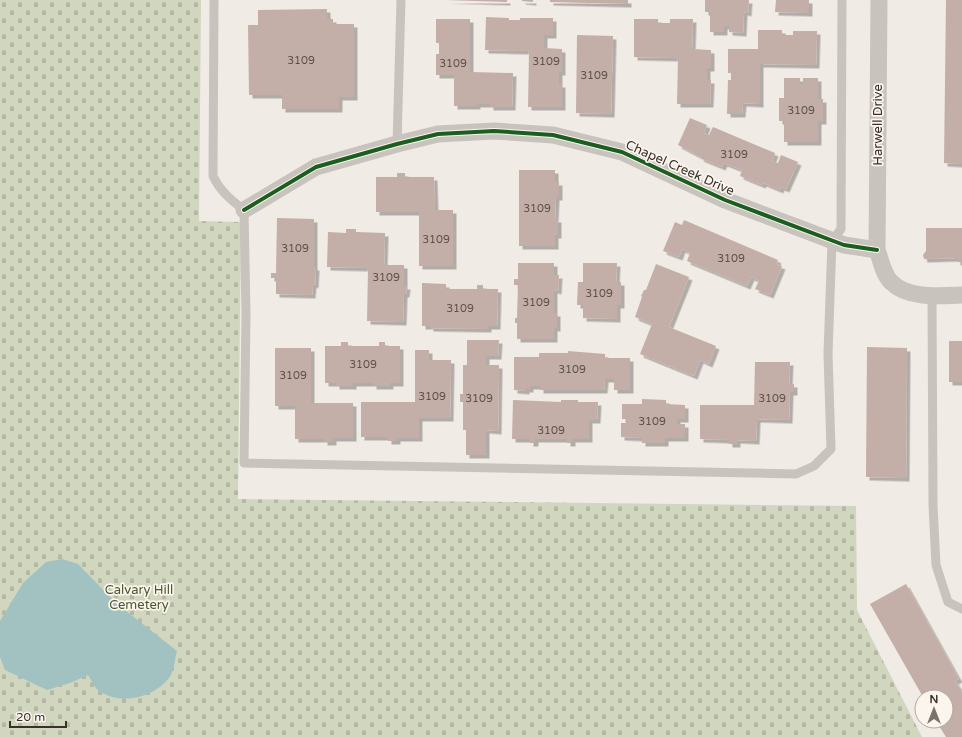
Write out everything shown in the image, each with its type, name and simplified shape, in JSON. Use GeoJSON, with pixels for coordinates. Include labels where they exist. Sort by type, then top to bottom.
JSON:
{"type":"FeatureCollection","features":[{"type":"Feature","properties":{"kind":"street","name":"Harwell Drive"},"geometry":{"type":"LineString","coordinates":[[877,250],[879,0]]}},
{"type":"Feature","properties":{"kind":"street","name":"Chapel Creek Drive"},"geometry":{"type":"LineString","coordinates":[[244,210],[316,167],[438,134],[494,131],[553,135],[622,152],[725,200],[844,245],[877,250]]}},
{"type":"Feature","properties":{"kind":"street"},"geometry":{"type":"LineString","coordinates":[[877,250],[890,281],[902,290],[932,296],[962,295]]}},
{"type":"Feature","properties":{"kind":"lane"},"geometry":{"type":"LineString","coordinates":[[214,0],[212,176],[217,186],[244,210],[246,314],[244,463],[796,474],[814,466],[831,449],[828,354],[832,241],[841,229],[842,0]]}},
{"type":"Feature","properties":{"kind":"lane"},"geometry":{"type":"LineString","coordinates":[[397,144],[401,0]]}},
{"type":"Feature","properties":{"kind":"lane"},"geometry":{"type":"LineString","coordinates":[[932,296],[933,505],[936,565],[948,602],[962,609]]}},
{"type":"Feature","properties":{"kind":"green space","name":"Calvary Hill Cemetery"},"geometry":{"type":"Polygon","coordinates":[[[0,0],[201,0],[199,221],[241,222],[238,499],[856,506],[857,610],[914,721],[914,729],[918,729],[922,737],[0,737],[0,0]]]}},
{"type":"Feature","properties":{"kind":"water"},"geometry":{"type":"Polygon","coordinates":[[[62,559],[78,564],[116,603],[177,651],[173,670],[165,683],[148,694],[127,699],[107,695],[98,690],[88,675],[70,683],[47,690],[5,670],[0,657],[0,621],[23,583],[46,562],[62,559]]]}},
{"type":"Feature","properties":{"kind":"building"},"geometry":{"type":"Polygon","coordinates":[[[445,0],[507,0],[507,2],[445,0]]]}},
{"type":"Feature","properties":{"kind":"building"},"geometry":{"type":"Polygon","coordinates":[[[533,0],[533,2],[522,1],[533,0]]]}},
{"type":"Feature","properties":{"kind":"building"},"geometry":{"type":"Polygon","coordinates":[[[550,0],[628,0],[628,4],[550,2],[550,0]]]}},
{"type":"Feature","properties":{"kind":"building"},"geometry":{"type":"Polygon","coordinates":[[[705,0],[749,0],[748,13],[744,12],[743,33],[729,32],[729,26],[724,26],[724,32],[710,32],[710,12],[705,12],[705,0]]]}},
{"type":"Feature","properties":{"kind":"building"},"geometry":{"type":"Polygon","coordinates":[[[776,0],[809,0],[809,13],[775,12],[776,0]]]}},
{"type":"Feature","properties":{"kind":"building"},"geometry":{"type":"Polygon","coordinates":[[[946,0],[962,0],[962,164],[944,163],[946,0]]]}},
{"type":"Feature","properties":{"kind":"building"},"geometry":{"type":"Polygon","coordinates":[[[327,9],[327,19],[333,19],[333,24],[354,24],[354,97],[339,97],[339,109],[282,109],[282,95],[249,95],[248,25],[258,25],[258,10],[327,9]]]}},
{"type":"Feature","properties":{"kind":"building"},"geometry":{"type":"Polygon","coordinates":[[[486,17],[509,18],[509,20],[520,20],[520,18],[553,18],[553,35],[544,35],[544,48],[562,49],[562,72],[559,72],[559,84],[562,84],[562,107],[528,107],[529,51],[485,50],[486,17]]]}},
{"type":"Feature","properties":{"kind":"building"},"geometry":{"type":"Polygon","coordinates":[[[436,19],[470,19],[470,72],[513,73],[512,107],[490,107],[490,104],[477,104],[477,106],[454,106],[454,75],[436,75],[436,54],[439,54],[439,43],[436,43],[436,19]]]}},
{"type":"Feature","properties":{"kind":"building"},"geometry":{"type":"Polygon","coordinates":[[[634,19],[658,19],[658,23],[670,23],[670,19],[693,19],[692,49],[711,50],[711,68],[707,68],[707,80],[711,80],[710,104],[677,104],[678,58],[634,57],[634,19]]]}},
{"type":"Feature","properties":{"kind":"building"},"geometry":{"type":"Polygon","coordinates":[[[758,30],[782,30],[782,35],[793,35],[793,31],[817,31],[816,65],[760,64],[760,104],[743,103],[742,114],[727,114],[728,80],[731,80],[731,73],[728,73],[728,49],[758,49],[758,30]]]}},
{"type":"Feature","properties":{"kind":"building"},"geometry":{"type":"Polygon","coordinates":[[[577,35],[613,36],[611,114],[576,113],[577,35]]]}},
{"type":"Feature","properties":{"kind":"building"},"geometry":{"type":"Polygon","coordinates":[[[784,78],[800,78],[800,84],[803,84],[803,78],[818,78],[818,99],[823,99],[823,121],[818,121],[818,142],[784,142],[784,121],[779,121],[779,98],[784,98],[784,78]]]}},
{"type":"Feature","properties":{"kind":"building"},"geometry":{"type":"Polygon","coordinates":[[[690,118],[707,125],[704,133],[709,135],[713,127],[775,153],[772,161],[778,163],[781,155],[798,162],[786,189],[781,187],[780,190],[763,183],[762,185],[740,176],[742,170],[724,163],[722,167],[700,158],[701,157],[678,145],[690,118]]]}},
{"type":"Feature","properties":{"kind":"building"},"geometry":{"type":"Polygon","coordinates":[[[519,170],[555,170],[555,182],[559,182],[559,197],[556,197],[555,219],[558,219],[558,235],[555,235],[555,246],[519,246],[519,170]]]}},
{"type":"Feature","properties":{"kind":"building"},"geometry":{"type":"Polygon","coordinates":[[[397,173],[405,173],[405,177],[434,177],[435,210],[453,210],[453,266],[419,266],[419,212],[376,212],[376,177],[397,177],[397,173]]]}},
{"type":"Feature","properties":{"kind":"building"},"geometry":{"type":"Polygon","coordinates":[[[277,218],[314,219],[314,267],[316,267],[315,285],[313,284],[312,295],[276,294],[276,278],[271,278],[271,273],[276,273],[277,218]]]}},
{"type":"Feature","properties":{"kind":"building"},"geometry":{"type":"Polygon","coordinates":[[[684,220],[778,260],[776,264],[782,266],[770,295],[755,289],[759,281],[751,277],[747,286],[687,261],[690,253],[682,249],[679,257],[663,251],[675,222],[682,225],[684,220]]]}},
{"type":"Feature","properties":{"kind":"building"},"geometry":{"type":"Polygon","coordinates":[[[926,228],[962,228],[962,262],[957,262],[957,258],[924,259],[923,255],[926,251],[926,228]]]}},
{"type":"Feature","properties":{"kind":"building"},"geometry":{"type":"Polygon","coordinates":[[[346,229],[356,229],[356,232],[385,233],[384,265],[404,265],[404,286],[407,286],[406,294],[404,294],[403,322],[367,321],[368,268],[327,267],[328,232],[346,233],[346,229]]]}},
{"type":"Feature","properties":{"kind":"building"},"geometry":{"type":"Polygon","coordinates":[[[518,263],[554,263],[554,275],[559,275],[558,291],[554,290],[554,313],[557,313],[557,328],[554,328],[554,339],[517,339],[517,323],[515,323],[515,318],[517,318],[518,285],[514,285],[514,279],[518,279],[518,263]]]}},
{"type":"Feature","properties":{"kind":"building"},"geometry":{"type":"Polygon","coordinates":[[[583,263],[617,263],[616,282],[621,282],[621,305],[617,305],[617,319],[583,318],[583,305],[577,305],[578,282],[583,282],[583,263]]]}},
{"type":"Feature","properties":{"kind":"building"},"geometry":{"type":"Polygon","coordinates":[[[656,264],[689,277],[669,327],[716,346],[709,364],[700,360],[694,376],[640,354],[652,324],[635,317],[642,297],[641,296],[644,290],[646,290],[656,264]]]}},
{"type":"Feature","properties":{"kind":"building"},"geometry":{"type":"Polygon","coordinates":[[[422,283],[446,284],[446,289],[477,289],[477,285],[483,285],[483,289],[498,289],[497,326],[488,326],[488,329],[430,328],[430,326],[422,326],[422,283]]]}},
{"type":"Feature","properties":{"kind":"building"},"geometry":{"type":"Polygon","coordinates":[[[467,340],[499,340],[498,356],[486,356],[486,365],[499,365],[498,431],[486,430],[486,455],[466,455],[466,430],[463,430],[463,402],[460,402],[460,394],[463,394],[463,365],[467,365],[467,340]]]}},
{"type":"Feature","properties":{"kind":"building"},"geometry":{"type":"Polygon","coordinates":[[[949,341],[962,341],[962,382],[949,382],[949,341]]]}},
{"type":"Feature","properties":{"kind":"building"},"geometry":{"type":"Polygon","coordinates":[[[341,342],[348,342],[348,346],[379,346],[379,342],[385,342],[385,346],[400,346],[400,383],[390,383],[390,386],[373,386],[373,383],[353,383],[353,386],[336,386],[336,383],[325,383],[325,346],[341,346],[341,342]]]}},
{"type":"Feature","properties":{"kind":"building"},"geometry":{"type":"Polygon","coordinates":[[[867,347],[907,348],[906,478],[866,477],[867,347]]]}},
{"type":"Feature","properties":{"kind":"building"},"geometry":{"type":"Polygon","coordinates":[[[275,348],[311,348],[311,403],[353,403],[353,438],[333,438],[333,442],[324,442],[324,439],[295,439],[295,406],[275,406],[275,348]]]}},
{"type":"Feature","properties":{"kind":"building"},"geometry":{"type":"Polygon","coordinates":[[[415,350],[429,350],[429,360],[451,360],[450,418],[419,418],[419,438],[397,438],[397,441],[388,441],[388,437],[361,437],[361,402],[415,402],[415,350]]]}},
{"type":"Feature","properties":{"kind":"building"},"geometry":{"type":"Polygon","coordinates":[[[568,351],[605,354],[605,358],[630,358],[630,390],[614,390],[614,379],[605,379],[604,390],[540,390],[540,386],[530,386],[530,389],[526,389],[526,391],[514,390],[514,357],[539,357],[539,353],[568,353],[568,351]]]}},
{"type":"Feature","properties":{"kind":"building"},"geometry":{"type":"Polygon","coordinates":[[[755,362],[790,362],[789,384],[794,384],[794,392],[790,392],[789,420],[757,419],[756,441],[737,440],[737,444],[729,444],[729,440],[700,439],[700,405],[754,405],[755,362]]]}},
{"type":"Feature","properties":{"kind":"building"},"geometry":{"type":"Polygon","coordinates":[[[642,399],[666,400],[666,404],[685,405],[685,419],[677,419],[677,424],[685,424],[685,438],[665,438],[665,443],[642,443],[642,438],[621,437],[621,423],[626,423],[626,419],[622,419],[622,404],[642,404],[642,399]]]}},
{"type":"Feature","properties":{"kind":"building"},"geometry":{"type":"Polygon","coordinates":[[[513,400],[561,402],[561,400],[578,400],[578,402],[598,402],[597,420],[589,420],[589,439],[572,439],[572,443],[567,443],[567,439],[535,439],[535,443],[530,443],[530,439],[512,439],[513,400]]]}},
{"type":"Feature","properties":{"kind":"building"},"geometry":{"type":"Polygon","coordinates":[[[906,584],[959,679],[955,681],[962,692],[962,737],[946,737],[941,729],[954,729],[954,689],[918,689],[870,604],[906,584]]]}},
{"type":"Feature","properties":{"kind":"cycle path"},"geometry":{"type":"LineString","coordinates":[[244,210],[316,167],[438,134],[494,131],[553,135],[622,152],[725,200],[844,245],[877,250]]}}]}
